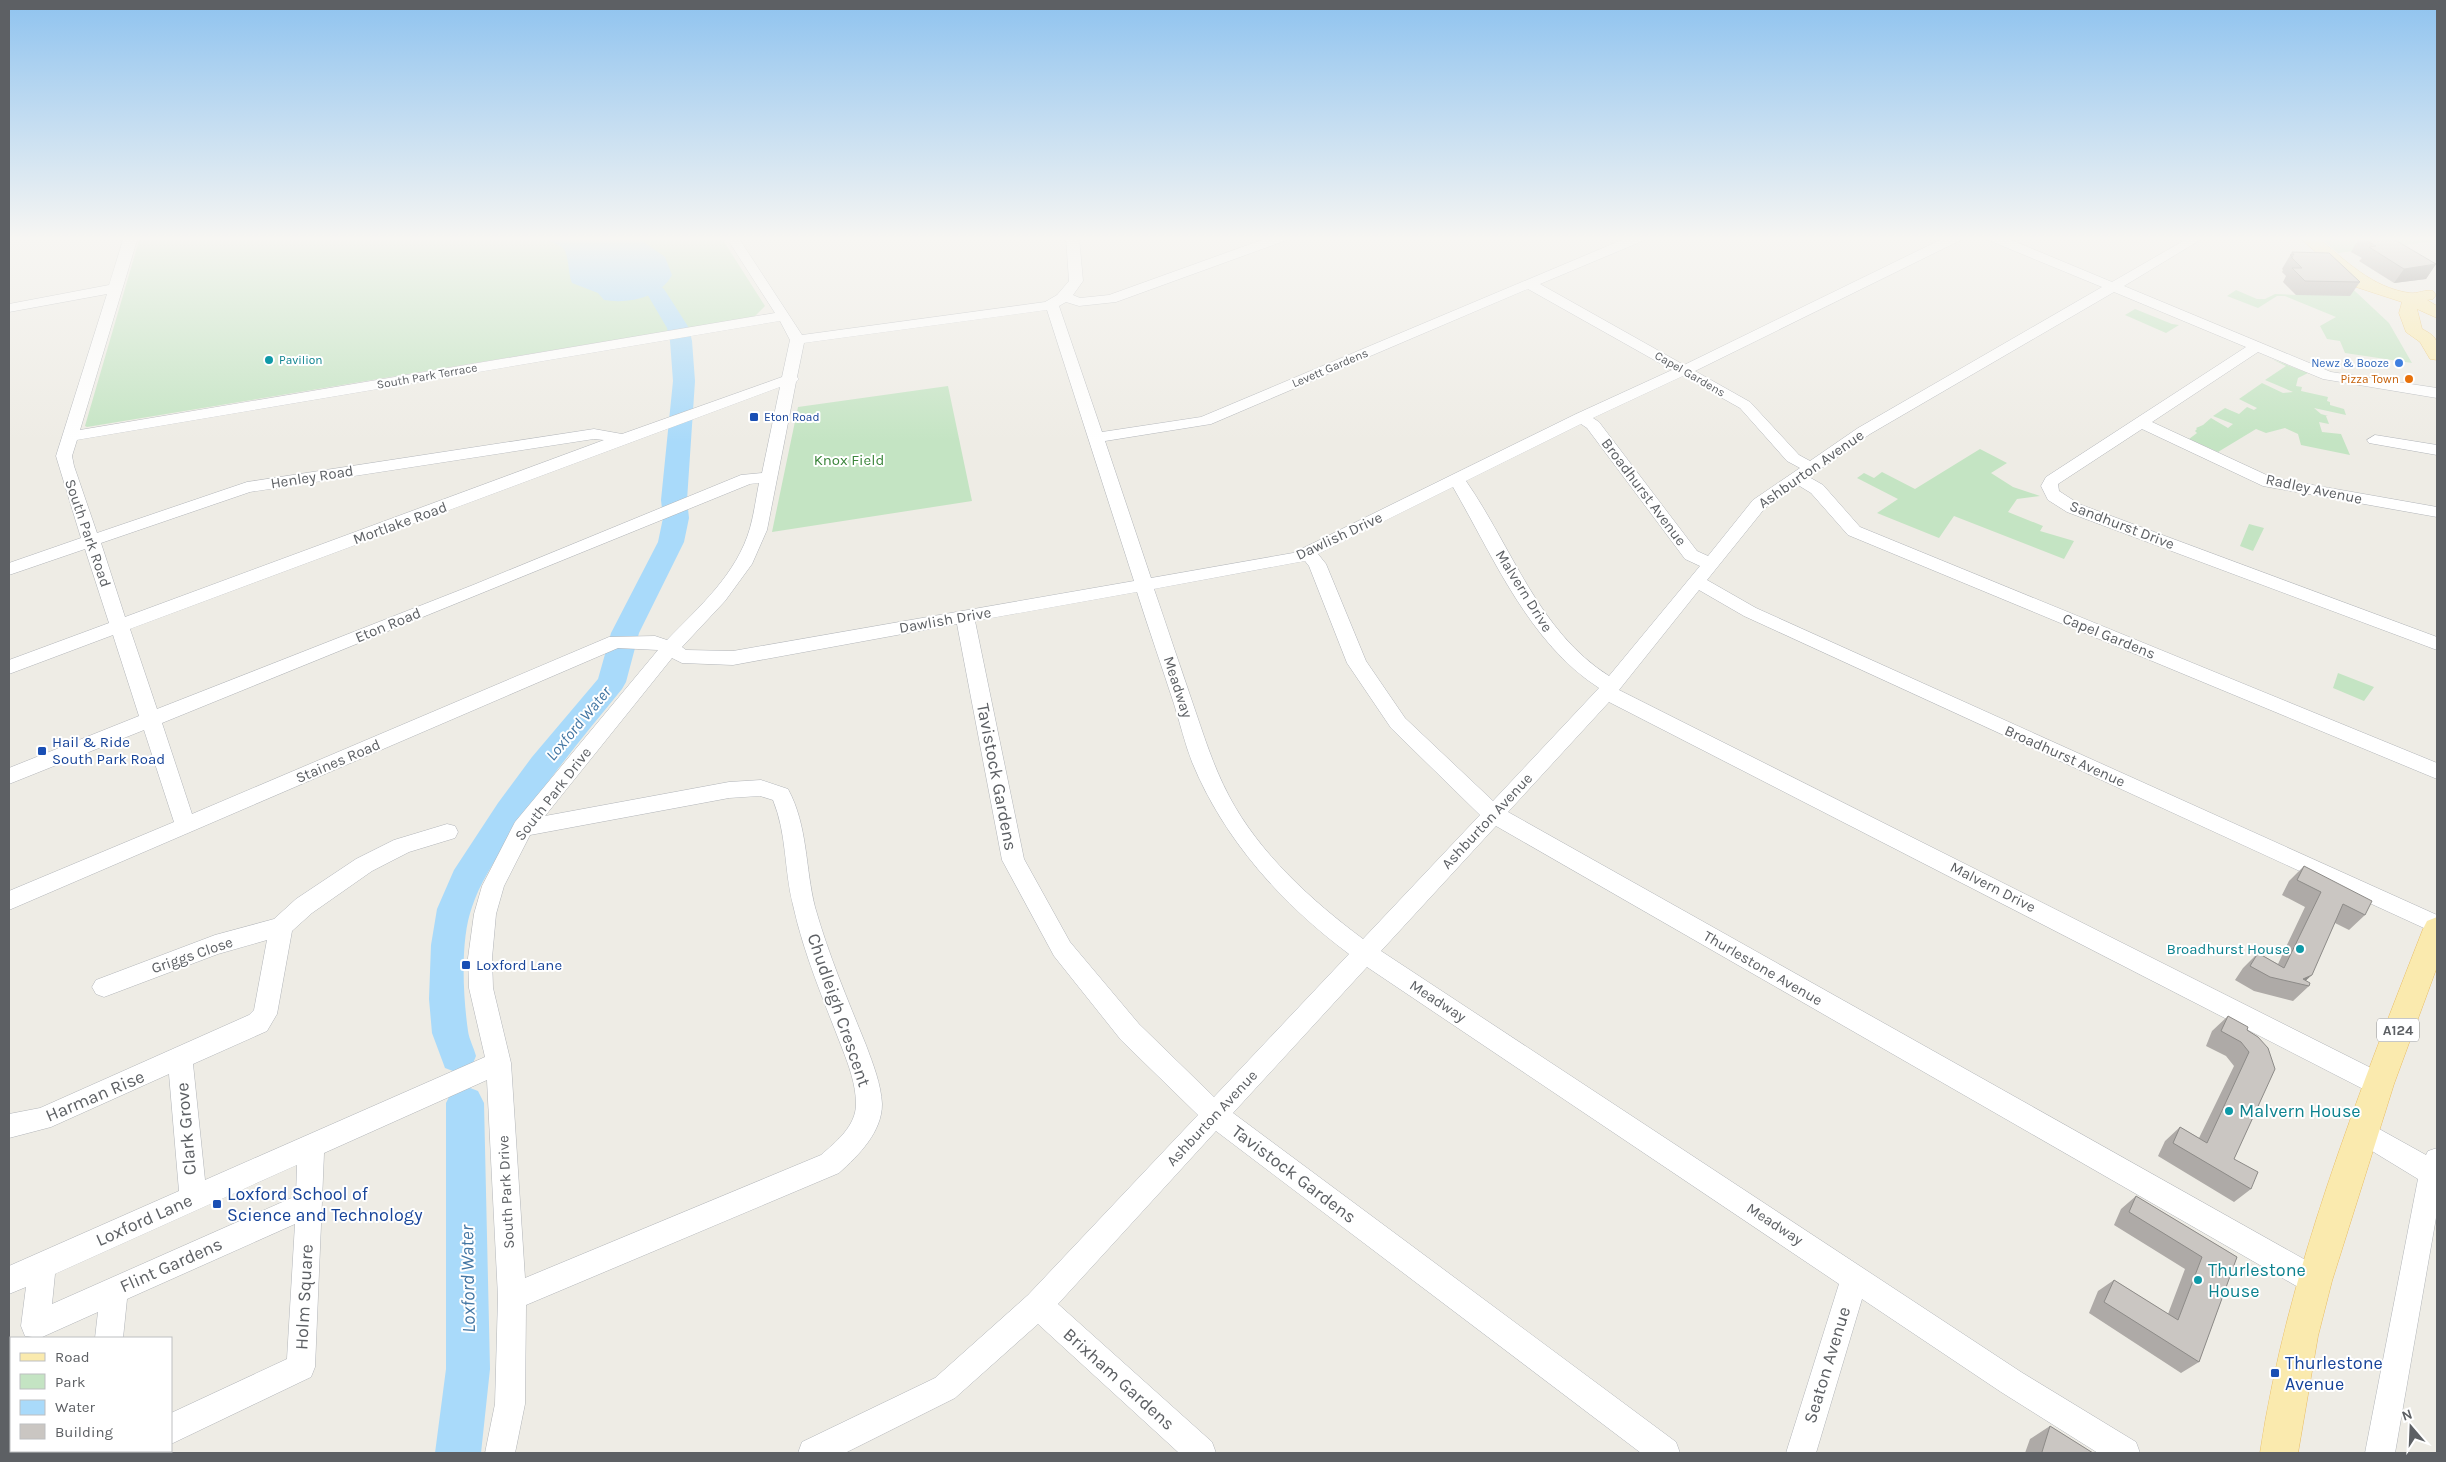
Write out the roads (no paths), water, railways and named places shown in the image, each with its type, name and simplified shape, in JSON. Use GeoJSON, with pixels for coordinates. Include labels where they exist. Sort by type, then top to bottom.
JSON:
{"type":"FeatureCollection","features":[{"type":"Feature","properties":{"kind":"main road"},"geometry":{"type":"LineString","coordinates":[[2403,305],[2410,307],[2422,317],[2437,315],[2435,335],[2427,338]]}},
{"type":"Feature","properties":{"kind":"main road"},"geometry":{"type":"LineString","coordinates":[[2410,307],[2415,332],[2427,338],[2437,355]]}},
{"type":"Feature","properties":{"kind":"main road","name":"A124"},"geometry":{"type":"LineString","coordinates":[[2279,1453],[2300,1336],[2315,1281],[2378,1084],[2437,927]]}},
{"type":"Feature","properties":{"kind":"street"},"geometry":{"type":"LineString","coordinates":[[9,308],[24,305]]}},
{"type":"Feature","properties":{"kind":"street","name":"South Park Road"},"geometry":{"type":"LineString","coordinates":[[110,305],[64,456],[186,826]]}},
{"type":"Feature","properties":{"kind":"street"},"geometry":{"type":"LineString","coordinates":[[777,305],[797,340],[1014,312],[1041,305]]}},
{"type":"Feature","properties":{"kind":"street","name":"Meadway"},"geometry":{"type":"LineString","coordinates":[[1059,305],[1095,438],[1202,761],[1224,806],[1274,876],[1314,913],[1366,953],[2011,1382],[2125,1453]]}},
{"type":"Feature","properties":{"kind":"street","name":"Levett Gardens"},"geometry":{"type":"LineString","coordinates":[[1095,438],[1205,421],[1479,305]]}},
{"type":"Feature","properties":{"kind":"street","name":"Capel Gardens"},"geometry":{"type":"LineString","coordinates":[[1567,305],[1745,405],[1794,458],[1817,489],[1854,531],[2437,771]]}},
{"type":"Feature","properties":{"kind":"street","name":"Dawlish Drive"},"geometry":{"type":"LineString","coordinates":[[670,648],[682,656],[733,658],[1297,558],[1582,417],[1816,305]]}},
{"type":"Feature","properties":{"kind":"street","name":"Ashburton Avenue"},"geometry":{"type":"LineString","coordinates":[[813,1453],[945,1388],[1038,1305],[1609,690],[1709,563],[1759,504],[1864,431],[2080,305]]}},
{"type":"Feature","properties":{"kind":"street"},"geometry":{"type":"LineString","coordinates":[[2159,305],[2333,377],[2437,393]]}},
{"type":"Feature","properties":{"kind":"street","name":"South Park Terrace"},"geometry":{"type":"LineString","coordinates":[[70,436],[784,316]]}},
{"type":"Feature","properties":{"kind":"street","name":"South Park Drive"},"geometry":{"type":"LineString","coordinates":[[500,1453],[510,1404],[512,1296],[499,1063],[481,988],[480,958],[485,914],[493,886],[524,828],[670,648],[719,597],[742,564],[758,530],[768,477],[791,379],[797,340]]}},
{"type":"Feature","properties":{"kind":"street","name":"Sandhurst Drive"},"geometry":{"type":"LineString","coordinates":[[2256,346],[2052,481],[2049,491],[2058,500],[2073,508],[2437,644]]}},
{"type":"Feature","properties":{"kind":"street","name":"Mortlake Road"},"geometry":{"type":"LineString","coordinates":[[9,667],[763,387],[791,379]]}},
{"type":"Feature","properties":{"kind":"street","name":"Broadhurst Avenue"},"geometry":{"type":"LineString","coordinates":[[1582,417],[1593,425],[1691,555],[1709,563]]}},
{"type":"Feature","properties":{"kind":"street","name":"Radley Avenue"},"geometry":{"type":"LineString","coordinates":[[2142,423],[2269,482],[2437,512]]}},
{"type":"Feature","properties":{"kind":"street","name":"Henley Road"},"geometry":{"type":"LineString","coordinates":[[9,569],[247,487],[594,434],[626,439]]}},
{"type":"Feature","properties":{"kind":"street"},"geometry":{"type":"LineString","coordinates":[[2375,440],[2437,450]]}},
{"type":"Feature","properties":{"kind":"street","name":"Eton Road"},"geometry":{"type":"LineString","coordinates":[[9,776],[747,479],[768,477]]}},
{"type":"Feature","properties":{"kind":"street","name":"Malvern Drive"},"geometry":{"type":"LineString","coordinates":[[1455,481],[1460,484],[1527,600],[1550,633],[1578,665],[1609,690],[2378,1084]]}},
{"type":"Feature","properties":{"kind":"street","name":"Thurlestone Avenue"},"geometry":{"type":"LineString","coordinates":[[1308,554],[1317,564],[1357,663],[1398,723],[1493,814],[2315,1281]]}},
{"type":"Feature","properties":{"kind":"street","name":"Broadhurst Avenue"},"geometry":{"type":"LineString","coordinates":[[1696,581],[1750,612],[2437,927]]}},
{"type":"Feature","properties":{"kind":"street","name":"Tavistock Gardens"},"geometry":{"type":"LineString","coordinates":[[965,616],[1013,860],[1062,949],[1130,1032],[1215,1115],[1665,1453]]}},
{"type":"Feature","properties":{"kind":"street","name":"Staines Road"},"geometry":{"type":"LineString","coordinates":[[9,901],[623,642],[655,642],[670,648]]}},
{"type":"Feature","properties":{"kind":"street","name":"Chudleigh Crescent"},"geometry":{"type":"LineString","coordinates":[[512,1296],[830,1164],[848,1148],[863,1128],[869,1105],[866,1080],[822,968],[803,903],[790,812],[781,795],[761,788],[729,790],[524,828]]}},
{"type":"Feature","properties":{"kind":"street"},"geometry":{"type":"LineString","coordinates":[[281,928],[304,906],[364,864],[402,846],[447,832]]}},
{"type":"Feature","properties":{"kind":"street","name":"Griggs Close"},"geometry":{"type":"LineString","coordinates":[[104,987],[215,945],[281,928]]}},
{"type":"Feature","properties":{"kind":"street","name":"Harman Rise"},"geometry":{"type":"LineString","coordinates":[[9,1126],[42,1119],[258,1023],[264,1014],[281,928]]}},
{"type":"Feature","properties":{"kind":"street","name":"Clark Grove"},"geometry":{"type":"LineString","coordinates":[[180,1059],[193,1198]]}},
{"type":"Feature","properties":{"kind":"street","name":"Loxford Lane"},"geometry":{"type":"LineString","coordinates":[[9,1280],[499,1063]]}},
{"type":"Feature","properties":{"kind":"street"},"geometry":{"type":"LineString","coordinates":[[2363,1132],[2436,1170],[2427,1195],[2414,1260],[2380,1453]]}},
{"type":"Feature","properties":{"kind":"street"},"geometry":{"type":"LineString","coordinates":[[309,1204],[311,1145]]}},
{"type":"Feature","properties":{"kind":"street","name":"Flint Gardens"},"geometry":{"type":"LineString","coordinates":[[42,1266],[35,1326],[309,1204]]}},
{"type":"Feature","properties":{"kind":"street","name":"Holm Square"},"geometry":{"type":"LineString","coordinates":[[172,1428],[301,1367],[309,1204]]}},
{"type":"Feature","properties":{"kind":"street","name":"Seaton Avenue"},"geometry":{"type":"LineString","coordinates":[[1801,1453],[1855,1277]]}},
{"type":"Feature","properties":{"kind":"street"},"geometry":{"type":"LineString","coordinates":[[109,1337],[114,1291]]}},
{"type":"Feature","properties":{"kind":"street","name":"Brixham Gardens"},"geometry":{"type":"LineString","coordinates":[[1038,1305],[1200,1453]]}},
{"type":"Feature","properties":{"kind":"waterway","name":"Loxford Water"},"geometry":{"type":"LineString","coordinates":[[458,1056],[450,1033],[447,999],[448,945],[454,909],[466,879],[509,812],[543,765],[612,682],[625,633],[671,542],[676,518],[674,500],[682,424],[681,397],[684,381],[681,341],[678,328],[664,305]]}},
{"type":"Feature","properties":{"kind":"waterway","name":"Loxford Water"},"geometry":{"type":"LineString","coordinates":[[458,1453],[468,1369],[465,1103]]}},
{"type":"Feature","properties":{"kind":"place","name":"Pavilion"},"geometry":{"type":"Point","coordinates":[269,360]}},
{"type":"Feature","properties":{"kind":"place","name":"Newz & Booze"},"geometry":{"type":"Point","coordinates":[2399,363]}},
{"type":"Feature","properties":{"kind":"place","name":"Pizza Town"},"geometry":{"type":"Point","coordinates":[2409,379]}},
{"type":"Feature","properties":{"kind":"place","name":"Eton Road"},"geometry":{"type":"Point","coordinates":[754,417]}},
{"type":"Feature","properties":{"kind":"place","name":"Hail & Ride South Park Road"},"geometry":{"type":"Point","coordinates":[42,751]}},
{"type":"Feature","properties":{"kind":"place","name":"Broadhurst House"},"geometry":{"type":"Point","coordinates":[2300,949]}},
{"type":"Feature","properties":{"kind":"place","name":"Loxford Lane"},"geometry":{"type":"Point","coordinates":[466,965]}},
{"type":"Feature","properties":{"kind":"place","name":"Malvern House"},"geometry":{"type":"Point","coordinates":[2229,1111]}},
{"type":"Feature","properties":{"kind":"place","name":"Loxford School of Science and Technology"},"geometry":{"type":"Point","coordinates":[217,1204]}},
{"type":"Feature","properties":{"kind":"place","name":"Thurlestone House"},"geometry":{"type":"Point","coordinates":[2198,1280]}},
{"type":"Feature","properties":{"kind":"place","name":"Thurlestone Avenue"},"geometry":{"type":"Point","coordinates":[2275,1373]}},
{"type":"Feature","properties":{"kind":"park label","name":"Knox Field"},"geometry":{"type":"Point","coordinates":[849,460]}}]}
